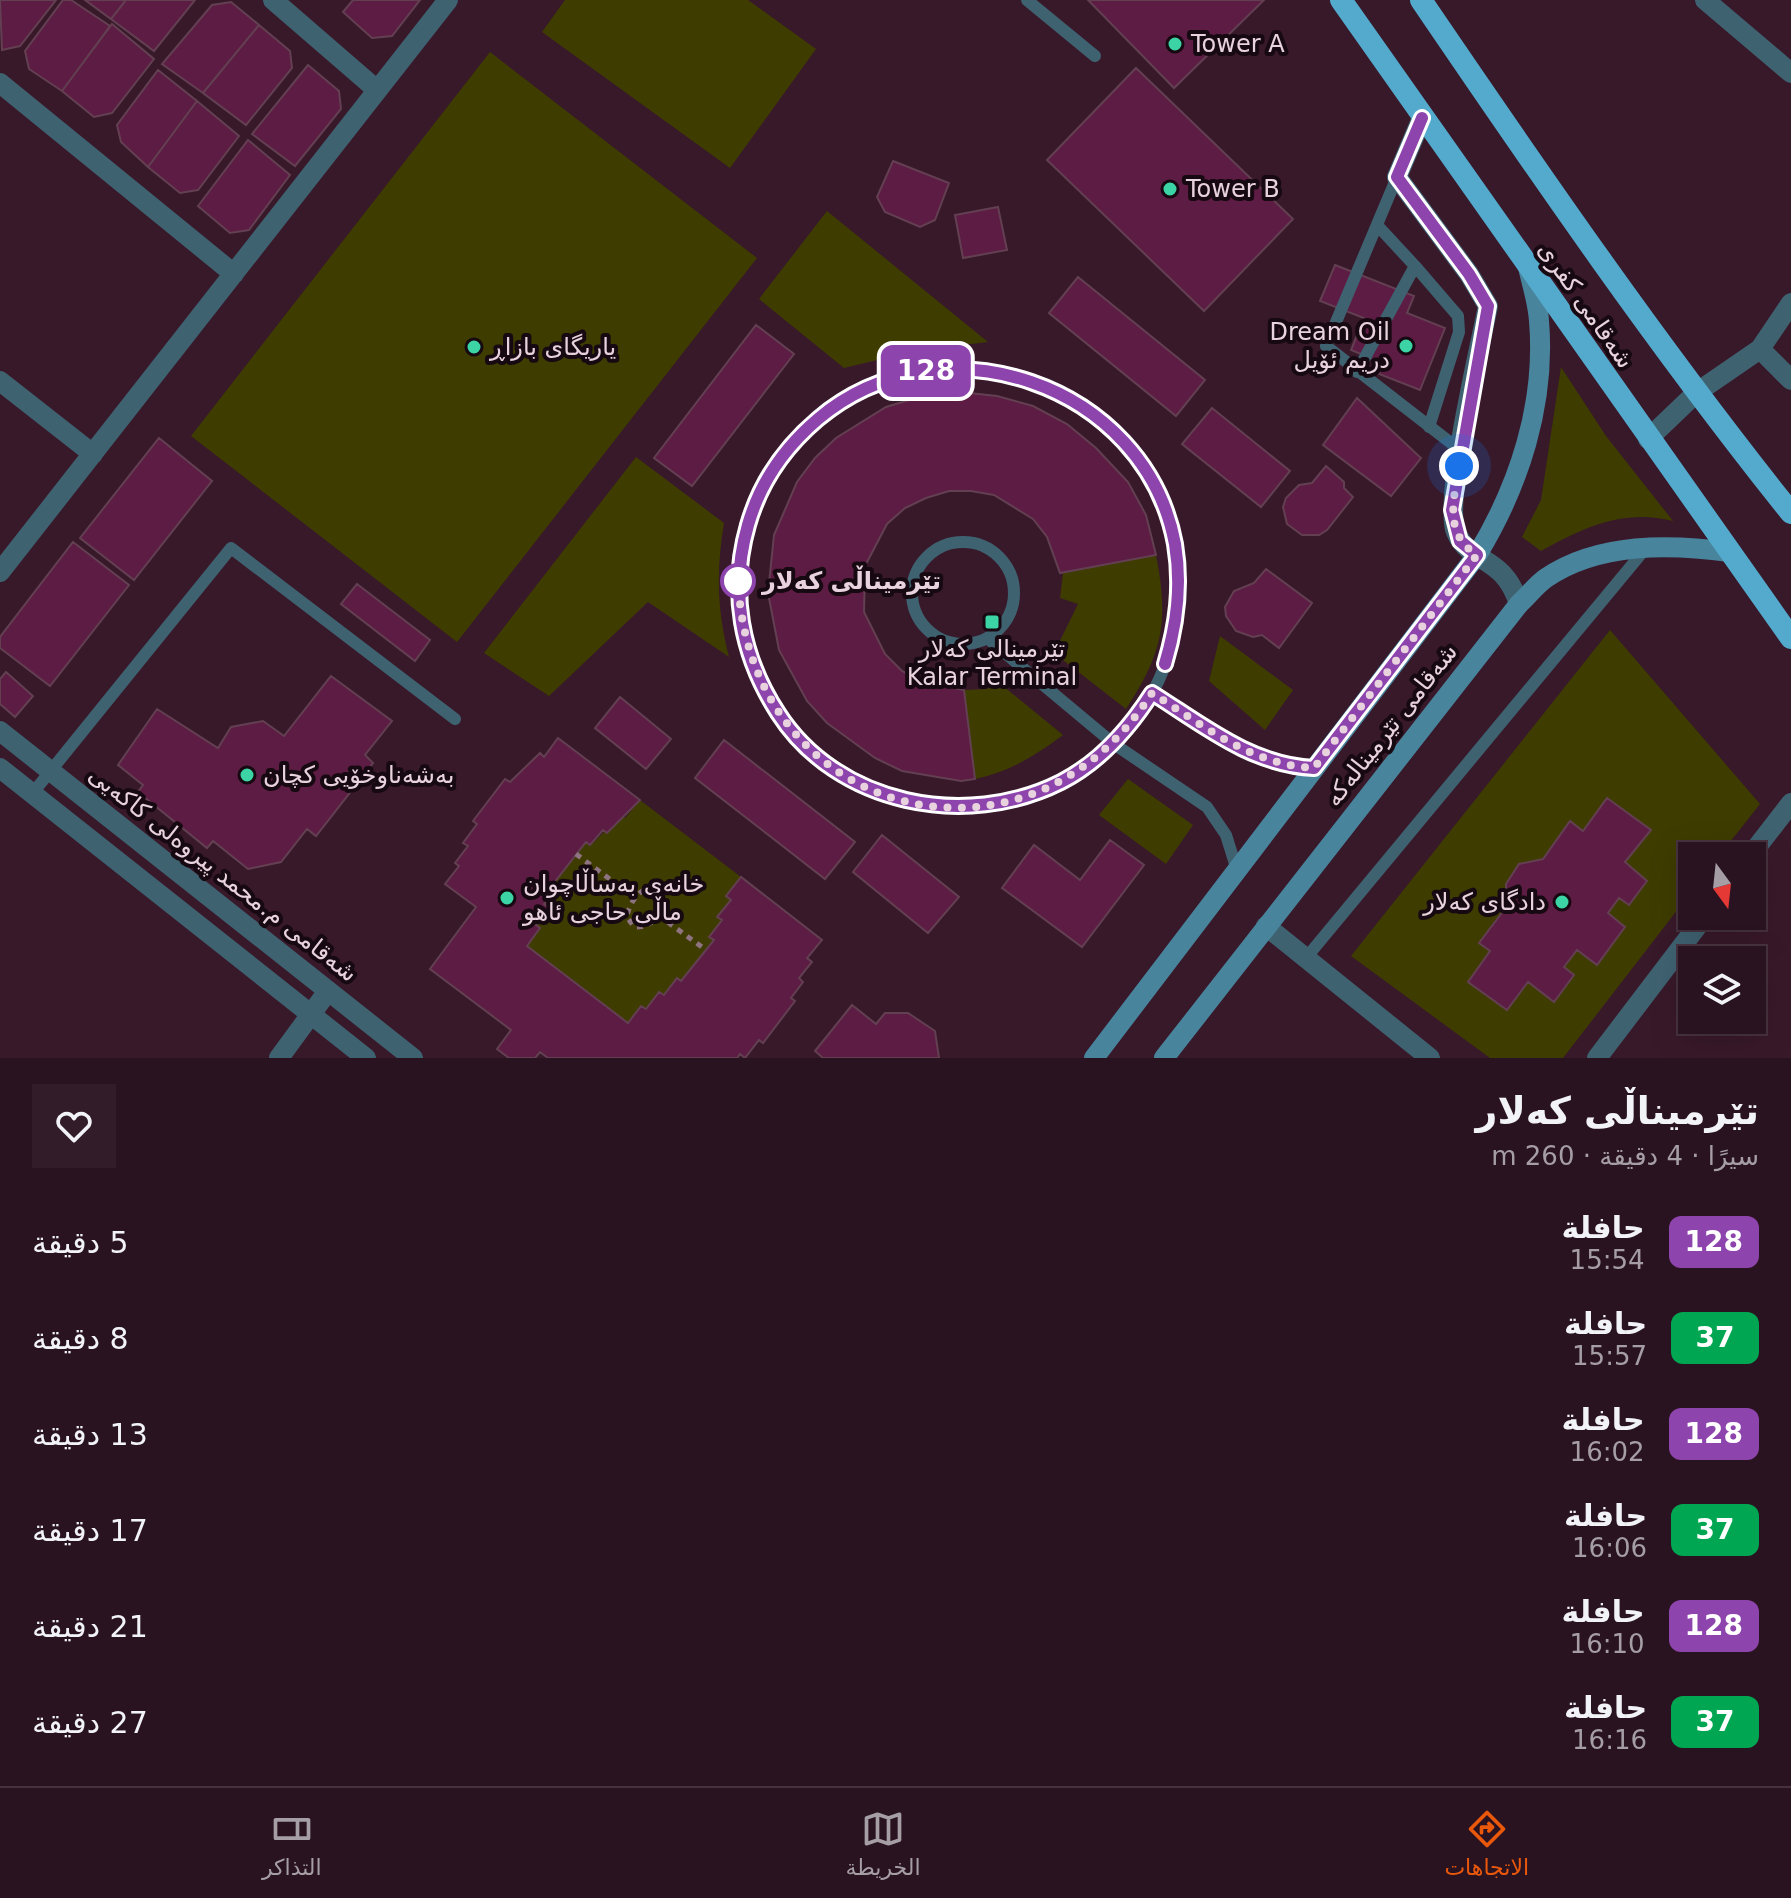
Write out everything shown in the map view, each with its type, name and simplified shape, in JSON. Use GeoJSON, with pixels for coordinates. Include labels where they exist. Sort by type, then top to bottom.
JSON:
{"type":"FeatureCollection","features":[{"type":"Feature","properties":{"kind":"highway","name":"شەقامی کفری"},"geometry":{"type":"LineString","coordinates":[[1341,0],[1791,638]]}},
{"type":"Feature","properties":{"kind":"highway","name":"شەقامی کفری"},"geometry":{"type":"LineString","coordinates":[[1421,0],[1571,221],[1696,393],[1791,513]]}},
{"type":"Feature","properties":{"kind":"main road"},"geometry":{"type":"LineString","coordinates":[[1094,1058],[1236,867],[1477,555],[1514,487],[1532,412],[1538,378],[1539,320],[1528,267]]}},
{"type":"Feature","properties":{"kind":"main road","name":"شەقامی تێرمینالەکە"},"geometry":{"type":"LineString","coordinates":[[1164,1058],[1519,604],[1547,578],[1579,563],[1647,547],[1682,546],[1730,552]]}},
{"type":"Feature","properties":{"kind":"street"},"geometry":{"type":"LineString","coordinates":[[273,0],[377,90]]}},
{"type":"Feature","properties":{"kind":"street"},"geometry":{"type":"LineString","coordinates":[[0,572],[448,0]]}},
{"type":"Feature","properties":{"kind":"street"},"geometry":{"type":"LineString","coordinates":[[1705,0],[1791,73]]}},
{"type":"Feature","properties":{"kind":"street"},"geometry":{"type":"LineString","coordinates":[[0,83],[234,274]]}},
{"type":"Feature","properties":{"kind":"street"},"geometry":{"type":"LineString","coordinates":[[1422,118],[1397,177],[1469,274],[1488,306],[1460,450],[1452,520],[1460,541],[1506,575],[1519,604]]}},
{"type":"Feature","properties":{"kind":"street"},"geometry":{"type":"LineString","coordinates":[[1648,439],[1696,393],[1760,349],[1791,303]]}},
{"type":"Feature","properties":{"kind":"street"},"geometry":{"type":"LineString","coordinates":[[1760,349],[1791,380]]}},
{"type":"Feature","properties":{"kind":"street"},"geometry":{"type":"LineString","coordinates":[[0,381],[93,454]]}},
{"type":"Feature","properties":{"kind":"street","name":"شەقامی م.محمد پیروەلی کاکەیی"},"geometry":{"type":"LineString","coordinates":[[0,731],[413,1058]]}},
{"type":"Feature","properties":{"kind":"street"},"geometry":{"type":"LineString","coordinates":[[0,768],[366,1058]]}},
{"type":"Feature","properties":{"kind":"street"},"geometry":{"type":"LineString","coordinates":[[1761,842],[1791,803]]}},
{"type":"Feature","properties":{"kind":"street"},"geometry":{"type":"LineString","coordinates":[[1266,926],[1430,1058]]}},
{"type":"Feature","properties":{"kind":"street"},"geometry":{"type":"LineString","coordinates":[[1597,1058],[1694,930]]}},
{"type":"Feature","properties":{"kind":"street"},"geometry":{"type":"LineString","coordinates":[[279,1058],[328,991]]}},
{"type":"Feature","properties":{"kind":"lane"},"geometry":{"type":"LineString","coordinates":[[1027,0],[1095,56]]}},
{"type":"Feature","properties":{"kind":"lane"},"geometry":{"type":"LineString","coordinates":[[1397,177],[1326,346],[1460,450]]}},
{"type":"Feature","properties":{"kind":"lane"},"geometry":{"type":"LineString","coordinates":[[1377,225],[1458,316],[1459,332],[1429,427]]}},
{"type":"Feature","properties":{"kind":"lane"},"geometry":{"type":"LineString","coordinates":[[1357,372],[1415,266]]}},
{"type":"Feature","properties":{"kind":"lane"},"geometry":{"type":"LineString","coordinates":[[944,368],[975,368],[1021,377],[1065,395],[1091,412],[1136,456],[1153,482],[1174,541],[1179,603],[1165,664],[1152,693],[1114,744],[1063,781],[1019,798],[973,807],[941,807],[880,793],[825,763],[802,743],[764,692],[743,634],[738,571],[743,540],[752,510],[782,455],[803,432],[854,394],[882,381],[944,368]]}},
{"type":"Feature","properties":{"kind":"lane"},"geometry":{"type":"LineString","coordinates":[[956,543],[973,544],[996,554],[1006,567],[1013,582],[1012,607],[1000,628],[987,638],[971,644],[954,644],[931,633],[920,620],[912,596],[914,580],[933,552],[956,543]]}},
{"type":"Feature","properties":{"kind":"lane"},"geometry":{"type":"LineString","coordinates":[[1306,958],[1647,547]]}},
{"type":"Feature","properties":{"kind":"lane"},"geometry":{"type":"LineString","coordinates":[[32,794],[231,548],[455,719]]}},
{"type":"Feature","properties":{"kind":"lane"},"geometry":{"type":"LineString","coordinates":[[987,638],[1114,744],[1207,807],[1226,835],[1236,867]]}},
{"type":"Feature","properties":{"kind":"lane"},"geometry":{"type":"LineString","coordinates":[[1152,693],[1253,756],[1280,765],[1314,768]]}},
{"type":"Feature","properties":{"kind":"path"},"geometry":{"type":"LineString","coordinates":[[576,854],[635,898]]}},
{"type":"Feature","properties":{"kind":"path"},"geometry":{"type":"LineString","coordinates":[[642,889],[662,889],[666,903],[643,928],[634,927],[627,917],[635,898],[642,889]]}},
{"type":"Feature","properties":{"kind":"path"},"geometry":{"type":"LineString","coordinates":[[658,915],[706,950]]}},
{"type":"Feature","properties":{"kind":"shaded area"},"geometry":{"type":"Polygon","coordinates":[[[565,0],[748,0],[816,49],[730,168],[542,32],[565,0]]]}},
{"type":"Feature","properties":{"kind":"shaded area","name":"یاریگای بازاڕ"},"geometry":{"type":"Polygon","coordinates":[[[490,52],[757,258],[457,642],[191,436],[490,52]]]}},
{"type":"Feature","properties":{"kind":"shaded area"},"geometry":{"type":"Polygon","coordinates":[[[827,211],[988,342],[919,350],[844,368],[759,299],[827,211]]]}},
{"type":"Feature","properties":{"kind":"shaded area"},"geometry":{"type":"Polygon","coordinates":[[[1561,367],[1606,436],[1673,521],[1637,517],[1604,522],[1541,551],[1522,537],[1541,500],[1561,367]]]}},
{"type":"Feature","properties":{"kind":"shaded area"},"geometry":{"type":"Polygon","coordinates":[[[636,457],[724,523],[719,590],[729,657],[648,602],[549,696],[484,653],[636,457]]]}},
{"type":"Feature","properties":{"kind":"shaded area"},"geometry":{"type":"Polygon","coordinates":[[[1156,555],[1162,599],[1160,636],[1148,671],[1126,709],[1054,653],[1078,604],[1060,598],[1063,573],[1156,555]]]}},
{"type":"Feature","properties":{"kind":"shaded area"},"geometry":{"type":"Polygon","coordinates":[[[1610,630],[1760,804],[1730,842],[1678,842],[1678,909],[1563,1058],[1490,1058],[1351,956],[1610,630]]]}},
{"type":"Feature","properties":{"kind":"shaded area"},"geometry":{"type":"Polygon","coordinates":[[[1220,636],[1293,690],[1265,730],[1209,681],[1220,636]]]}},
{"type":"Feature","properties":{"kind":"shaded area"},"geometry":{"type":"Polygon","coordinates":[[[997,681],[1063,735],[1021,762],[975,779],[964,690],[987,689],[997,681]]]}},
{"type":"Feature","properties":{"kind":"shaded area"},"geometry":{"type":"Polygon","coordinates":[[[1128,779],[1193,825],[1166,864],[1099,815],[1128,779]]]}},
{"type":"Feature","properties":{"kind":"shaded area"},"geometry":{"type":"Polygon","coordinates":[[[640,800],[741,877],[727,896],[731,900],[718,917],[722,920],[709,936],[714,940],[681,981],[677,978],[664,995],[659,992],[646,1009],[641,1006],[628,1023],[527,946],[540,929],[536,925],[549,908],[544,904],[558,887],[554,883],[586,842],[591,845],[621,815],[625,818],[640,800]]]}},
{"type":"Feature","properties":{"kind":"building"},"geometry":{"type":"Polygon","coordinates":[[[0,0],[56,0],[20,46],[2,50],[0,0]]]}},
{"type":"Feature","properties":{"kind":"building"},"geometry":{"type":"Polygon","coordinates":[[[63,0],[71,0],[110,26],[62,91],[29,69],[25,51],[63,0]]]}},
{"type":"Feature","properties":{"kind":"building"},"geometry":{"type":"Polygon","coordinates":[[[85,0],[126,0],[111,19],[85,0]]]}},
{"type":"Feature","properties":{"kind":"building"},"geometry":{"type":"Polygon","coordinates":[[[126,0],[195,0],[154,51],[111,19],[126,0]]]}},
{"type":"Feature","properties":{"kind":"building"},"geometry":{"type":"Polygon","coordinates":[[[353,0],[420,0],[392,36],[372,38],[343,12],[353,0]]]}},
{"type":"Feature","properties":{"kind":"building","name":"Tower A"},"geometry":{"type":"Polygon","coordinates":[[[1088,0],[1264,0],[1174,88],[1088,0]]]}},
{"type":"Feature","properties":{"kind":"building"},"geometry":{"type":"Polygon","coordinates":[[[231,2],[259,25],[203,93],[162,64],[212,5],[231,2]]]}},
{"type":"Feature","properties":{"kind":"building"},"geometry":{"type":"Polygon","coordinates":[[[112,24],[154,59],[112,113],[94,117],[62,91],[112,24]]]}},
{"type":"Feature","properties":{"kind":"building"},"geometry":{"type":"Polygon","coordinates":[[[259,25],[290,51],[292,68],[246,125],[203,93],[259,25]]]}},
{"type":"Feature","properties":{"kind":"building"},"geometry":{"type":"Polygon","coordinates":[[[308,65],[339,91],[341,109],[295,166],[252,134],[308,65]]]}},
{"type":"Feature","properties":{"kind":"building","name":"Tower B"},"geometry":{"type":"Polygon","coordinates":[[[1136,68],[1293,219],[1204,311],[1047,160],[1136,68]]]}},
{"type":"Feature","properties":{"kind":"building"},"geometry":{"type":"Polygon","coordinates":[[[158,70],[197,101],[148,167],[121,142],[117,125],[158,70]]]}},
{"type":"Feature","properties":{"kind":"building"},"geometry":{"type":"Polygon","coordinates":[[[197,101],[239,136],[198,190],[180,193],[148,167],[197,101]]]}},
{"type":"Feature","properties":{"kind":"building"},"geometry":{"type":"Polygon","coordinates":[[[248,140],[290,175],[249,230],[230,233],[198,206],[248,140]]]}},
{"type":"Feature","properties":{"kind":"building"},"geometry":{"type":"Polygon","coordinates":[[[893,161],[949,183],[935,220],[920,227],[885,212],[877,197],[893,161]]]}},
{"type":"Feature","properties":{"kind":"building"},"geometry":{"type":"Polygon","coordinates":[[[998,207],[1007,250],[963,258],[955,215],[998,207]]]}},
{"type":"Feature","properties":{"kind":"building"},"geometry":{"type":"Polygon","coordinates":[[[1335,265],[1414,296],[1407,313],[1445,328],[1420,390],[1379,374],[1383,363],[1351,350],[1364,318],[1320,301],[1335,265]]]}},
{"type":"Feature","properties":{"kind":"building"},"geometry":{"type":"Polygon","coordinates":[[[1078,277],[1205,380],[1176,416],[1049,313],[1078,277]]]}},
{"type":"Feature","properties":{"kind":"building"},"geometry":{"type":"Polygon","coordinates":[[[756,325],[794,354],[692,486],[654,458],[756,325]]]}},
{"type":"Feature","properties":{"kind":"building","name":"تێرمیناڵی کەلار"},"geometry":{"type":"Polygon","coordinates":[[[960,392],[997,396],[1033,406],[1067,424],[1096,448],[1128,482],[1146,515],[1156,555],[1060,573],[1047,537],[1033,519],[994,495],[971,491],[949,491],[926,498],[905,508],[887,524],[865,566],[864,612],[885,654],[902,671],[922,682],[964,690],[975,779],[961,781],[902,771],[875,758],[827,723],[807,701],[779,650],[768,593],[774,535],[797,482],[815,458],[836,438],[886,407],[922,396],[960,392]]]}},
{"type":"Feature","properties":{"kind":"building"},"geometry":{"type":"Polygon","coordinates":[[[1357,398],[1421,458],[1391,496],[1323,445],[1357,398]]]}},
{"type":"Feature","properties":{"kind":"building"},"geometry":{"type":"Polygon","coordinates":[[[1212,408],[1290,471],[1261,507],[1182,444],[1212,408]]]}},
{"type":"Feature","properties":{"kind":"building"},"geometry":{"type":"Polygon","coordinates":[[[159,438],[212,481],[134,580],[80,538],[159,438]]]}},
{"type":"Feature","properties":{"kind":"building"},"geometry":{"type":"Polygon","coordinates":[[[1326,466],[1344,482],[1344,488],[1353,497],[1327,530],[1319,535],[1302,535],[1287,524],[1283,507],[1286,498],[1299,485],[1312,483],[1326,466]]]}},
{"type":"Feature","properties":{"kind":"building"},"geometry":{"type":"Polygon","coordinates":[[[73,542],[129,585],[50,686],[0,648],[0,637],[73,542]]]}},
{"type":"Feature","properties":{"kind":"building"},"geometry":{"type":"Polygon","coordinates":[[[1266,569],[1312,603],[1279,648],[1262,635],[1253,637],[1236,631],[1226,616],[1225,607],[1234,591],[1254,583],[1266,569]]]}},
{"type":"Feature","properties":{"kind":"building"},"geometry":{"type":"Polygon","coordinates":[[[357,584],[430,640],[415,661],[341,604],[357,584]]]}},
{"type":"Feature","properties":{"kind":"building"},"geometry":{"type":"Polygon","coordinates":[[[6,672],[33,696],[15,717],[0,704],[0,679],[6,672]]]}},
{"type":"Feature","properties":{"kind":"building","name":"بەشەناوخۆیی کچان"},"geometry":{"type":"Polygon","coordinates":[[[331,676],[392,721],[365,755],[373,763],[316,836],[307,829],[281,862],[248,869],[213,841],[207,848],[138,792],[143,785],[118,765],[157,709],[218,748],[231,727],[263,721],[284,736],[331,676]]]}},
{"type":"Feature","properties":{"kind":"building"},"geometry":{"type":"Polygon","coordinates":[[[620,697],[671,739],[646,769],[595,728],[620,697]]]}},
{"type":"Feature","properties":{"kind":"building","name":"خانەی بەساڵاچوان ماڵی حاجی ئاهو"},"geometry":{"type":"Polygon","coordinates":[[[558,738],[640,800],[607,833],[603,830],[590,845],[586,842],[554,883],[558,887],[544,904],[549,908],[536,925],[540,928],[527,946],[628,1023],[641,1006],[646,1009],[659,992],[664,995],[677,978],[681,981],[714,940],[709,937],[722,920],[717,917],[731,900],[726,896],[741,877],[822,940],[807,958],[812,962],[799,978],[803,982],[791,998],[795,1001],[763,1043],[759,1040],[745,1058],[740,1054],[737,1058],[548,1058],[540,1052],[535,1058],[509,1058],[497,1049],[511,1030],[430,969],[476,907],[445,884],[459,866],[455,863],[468,846],[463,843],[477,824],[473,821],[505,779],[510,782],[540,753],[544,757],[558,738]]]}},
{"type":"Feature","properties":{"kind":"building"},"geometry":{"type":"Polygon","coordinates":[[[724,740],[855,842],[825,879],[695,778],[724,740]]]}},
{"type":"Feature","properties":{"kind":"building","name":"دادگای کەلار"},"geometry":{"type":"Polygon","coordinates":[[[1607,798],[1651,830],[1625,862],[1647,881],[1629,905],[1619,898],[1608,913],[1625,927],[1597,965],[1577,950],[1564,967],[1574,975],[1554,1002],[1528,982],[1507,1010],[1468,982],[1490,951],[1479,943],[1507,906],[1506,884],[1519,864],[1543,859],[1570,821],[1583,831],[1607,798]]]}},
{"type":"Feature","properties":{"kind":"building"},"geometry":{"type":"Polygon","coordinates":[[[882,835],[959,897],[928,933],[853,872],[882,835]]]}},
{"type":"Feature","properties":{"kind":"building"},"geometry":{"type":"Polygon","coordinates":[[[1110,840],[1144,865],[1082,947],[1002,888],[1034,845],[1080,880],[1110,840]]]}},
{"type":"Feature","properties":{"kind":"building"},"geometry":{"type":"Polygon","coordinates":[[[852,1005],[876,1024],[885,1013],[908,1013],[935,1031],[939,1058],[823,1058],[815,1051],[852,1005]]]}},
{"type":"Feature","properties":{"kind":"bus line","name":"128"},"geometry":{"type":"LineString","coordinates":[[1165,664],[1179,603],[1179,572],[1174,541],[1153,482],[1115,432],[1065,395],[1036,382],[975,368],[944,368],[882,381],[827,411],[803,432],[782,455],[752,510],[738,571],[739,603],[743,634],[764,692],[802,743],[825,763],[880,793],[941,807],[973,807],[1034,794],[1063,781],[1114,744],[1135,720],[1152,693],[1245,752],[1280,765],[1314,768],[1477,555],[1460,541],[1452,520],[1452,510],[1460,450],[1488,306],[1469,274],[1397,177],[1422,118]]}},
{"type":"Feature","properties":{"kind":"place","name":"Tower A"},"geometry":{"type":"Point","coordinates":[1175,44]}},
{"type":"Feature","properties":{"kind":"place","name":"Tower B"},"geometry":{"type":"Point","coordinates":[1170,189]}},
{"type":"Feature","properties":{"kind":"place","name":"Dream Oil دریم ئۆیل"},"geometry":{"type":"Point","coordinates":[1406,346]}},
{"type":"Feature","properties":{"kind":"place","name":"یاریگای بازاڕ"},"geometry":{"type":"Point","coordinates":[474,347]}},
{"type":"Feature","properties":{"kind":"place","name":"تێرمیناڵی کەلار"},"geometry":{"type":"Point","coordinates":[738,581]}},
{"type":"Feature","properties":{"kind":"place","name":"تێرمینالی کەلار Kalar Terminal"},"geometry":{"type":"Point","coordinates":[992,622]}},
{"type":"Feature","properties":{"kind":"place","name":"بەشەناوخۆیی کچان"},"geometry":{"type":"Point","coordinates":[247,775]}},
{"type":"Feature","properties":{"kind":"place","name":"خانەی بەساڵاچوان ماڵی حاجی ئاهو"},"geometry":{"type":"Point","coordinates":[507,898]}},
{"type":"Feature","properties":{"kind":"place","name":"دادگای کەلار"},"geometry":{"type":"Point","coordinates":[1562,902]}},
{"type":"Feature","properties":{"kind":"route"},"geometry":{"type":"LineString","coordinates":[[738,581],[738,571],[743,634],[752,664],[764,692],[781,718],[802,743],[825,763],[880,793],[941,807],[973,807],[1034,794],[1063,781],[1114,744],[1135,720],[1152,693],[1245,752],[1280,765],[1314,768],[1477,555],[1460,541],[1452,520],[1459,466]]}}]}
